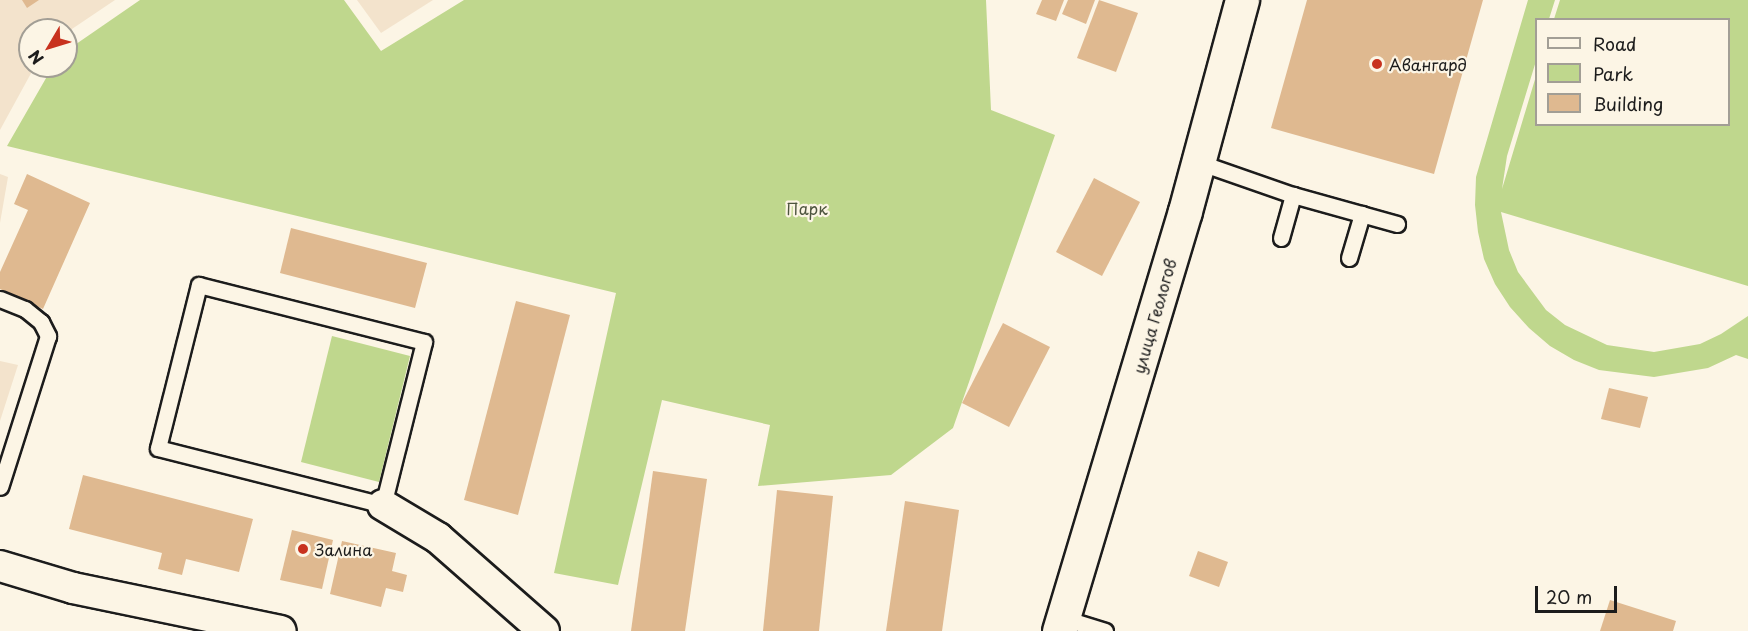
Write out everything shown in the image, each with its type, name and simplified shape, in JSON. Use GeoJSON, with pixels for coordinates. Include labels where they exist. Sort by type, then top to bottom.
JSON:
{"type":"FeatureCollection","features":[{"type":"Feature","properties":{"kind":"street","name":"улица Геологов"},"geometry":{"type":"LineString","coordinates":[[1061,625],[1198,162],[1242,0]]}},
{"type":"Feature","properties":{"kind":"street"},"geometry":{"type":"LineString","coordinates":[[382,505],[438,538],[544,631]]}},
{"type":"Feature","properties":{"kind":"street"},"geometry":{"type":"LineString","coordinates":[[0,566],[73,588],[281,631]]}},
{"type":"Feature","properties":{"kind":"lane"},"geometry":{"type":"LineString","coordinates":[[1198,162],[1293,195],[1397,224]]}},
{"type":"Feature","properties":{"kind":"lane"},"geometry":{"type":"LineString","coordinates":[[1281,238],[1293,195]]}},
{"type":"Feature","properties":{"kind":"lane"},"geometry":{"type":"LineString","coordinates":[[1349,258],[1362,214]]}},
{"type":"Feature","properties":{"kind":"lane"},"geometry":{"type":"LineString","coordinates":[[199,285],[424,342],[382,505],[158,448],[199,285]]}},
{"type":"Feature","properties":{"kind":"lane"},"geometry":{"type":"LineString","coordinates":[[0,299],[25,309],[41,322],[48,336],[0,487]]}},
{"type":"Feature","properties":{"kind":"lane"},"geometry":{"type":"LineString","coordinates":[[1061,625],[1105,631]]}},
{"type":"Feature","properties":{"kind":"shaded area"},"geometry":{"type":"Polygon","coordinates":[[[0,0],[115,0],[78,25],[78,18],[18,18],[18,78],[28,78],[0,130],[0,0]]]}},
{"type":"Feature","properties":{"kind":"shaded area"},"geometry":{"type":"Polygon","coordinates":[[[357,0],[433,0],[381,33],[357,0]]]}},
{"type":"Feature","properties":{"kind":"shaded area"},"geometry":{"type":"Polygon","coordinates":[[[0,174],[8,177],[0,223],[0,174]]]}},
{"type":"Feature","properties":{"kind":"shaded area"},"geometry":{"type":"Polygon","coordinates":[[[0,361],[18,365],[0,421],[0,361]]]}},
{"type":"Feature","properties":{"kind":"green space","name":"Парк"},"geometry":{"type":"Polygon","coordinates":[[[140,0],[344,0],[381,51],[464,0],[986,0],[991,110],[1055,135],[953,428],[891,475],[758,486],[770,425],[662,400],[618,585],[554,573],[616,293],[7,146],[46,78],[78,78],[78,43],[140,0]]]}},
{"type":"Feature","properties":{"kind":"green space"},"geometry":{"type":"Polygon","coordinates":[[[1528,0],[1555,0],[1549,18],[1535,18],[1535,64],[1507,156],[1502,189],[1535,79],[1535,126],[1730,126],[1730,18],[1554,18],[1560,0],[1748,0],[1748,286],[1501,212],[1509,250],[1518,272],[1546,310],[1565,325],[1607,345],[1654,352],[1700,344],[1721,334],[1748,316],[1748,359],[1736,355],[1708,368],[1654,377],[1599,370],[1574,360],[1550,346],[1510,307],[1495,284],[1484,259],[1475,205],[1476,177],[1528,0]]]}},
{"type":"Feature","properties":{"kind":"green space"},"geometry":{"type":"Polygon","coordinates":[[[332,336],[410,356],[379,482],[301,462],[332,336]]]}},
{"type":"Feature","properties":{"kind":"building"},"geometry":{"type":"Polygon","coordinates":[[[22,0],[39,0],[27,8],[22,0]]]}},
{"type":"Feature","properties":{"kind":"building"},"geometry":{"type":"Polygon","coordinates":[[[1042,0],[1064,0],[1056,21],[1036,14],[1042,0]]]}},
{"type":"Feature","properties":{"kind":"building"},"geometry":{"type":"Polygon","coordinates":[[[1068,0],[1095,0],[1086,24],[1062,14],[1068,0]]]}},
{"type":"Feature","properties":{"kind":"building"},"geometry":{"type":"Polygon","coordinates":[[[1099,0],[1138,13],[1116,72],[1077,58],[1099,0]]]}},
{"type":"Feature","properties":{"kind":"building","name":"Авангард"},"geometry":{"type":"Polygon","coordinates":[[[1307,0],[1483,0],[1434,174],[1271,128],[1307,0]]]}},
{"type":"Feature","properties":{"kind":"building"},"geometry":{"type":"Polygon","coordinates":[[[27,174],[90,203],[43,309],[0,289],[0,272],[28,210],[14,204],[27,174]]]}},
{"type":"Feature","properties":{"kind":"building"},"geometry":{"type":"Polygon","coordinates":[[[1094,178],[1140,202],[1102,276],[1056,252],[1094,178]]]}},
{"type":"Feature","properties":{"kind":"building"},"geometry":{"type":"Polygon","coordinates":[[[291,228],[427,263],[415,308],[280,273],[291,228]]]}},
{"type":"Feature","properties":{"kind":"building"},"geometry":{"type":"Polygon","coordinates":[[[516,301],[570,315],[518,515],[464,500],[516,301]]]}},
{"type":"Feature","properties":{"kind":"building"},"geometry":{"type":"Polygon","coordinates":[[[1003,323],[1050,347],[1009,427],[962,403],[1003,323]]]}},
{"type":"Feature","properties":{"kind":"building"},"geometry":{"type":"Polygon","coordinates":[[[1609,388],[1648,397],[1640,428],[1601,419],[1609,388]]]}},
{"type":"Feature","properties":{"kind":"building"},"geometry":{"type":"Polygon","coordinates":[[[653,471],[707,479],[685,631],[631,631],[653,471]]]}},
{"type":"Feature","properties":{"kind":"building"},"geometry":{"type":"Polygon","coordinates":[[[83,475],[253,519],[239,572],[186,559],[182,575],[158,569],[162,553],[69,529],[83,475]]]}},
{"type":"Feature","properties":{"kind":"building"},"geometry":{"type":"Polygon","coordinates":[[[777,490],[833,496],[819,631],[763,631],[777,490]]]}},
{"type":"Feature","properties":{"kind":"building"},"geometry":{"type":"Polygon","coordinates":[[[905,501],[959,510],[942,631],[886,631],[905,501]]]}},
{"type":"Feature","properties":{"kind":"building"},"geometry":{"type":"Polygon","coordinates":[[[292,530],[333,540],[322,589],[280,580],[292,530]]]}},
{"type":"Feature","properties":{"kind":"building"},"geometry":{"type":"Polygon","coordinates":[[[342,541],[396,553],[392,571],[407,575],[403,592],[386,588],[381,607],[330,594],[342,541]]]}},
{"type":"Feature","properties":{"kind":"building"},"geometry":{"type":"Polygon","coordinates":[[[1198,551],[1228,562],[1219,587],[1189,576],[1198,551]]]}},
{"type":"Feature","properties":{"kind":"building"},"geometry":{"type":"Polygon","coordinates":[[[1610,600],[1676,621],[1673,631],[1600,631],[1610,600]]]}},
{"type":"Feature","properties":{"kind":"place","name":"Авангард"},"geometry":{"type":"Point","coordinates":[1377,64]}},
{"type":"Feature","properties":{"kind":"place","name":"Залина"},"geometry":{"type":"Point","coordinates":[303,549]}}]}
